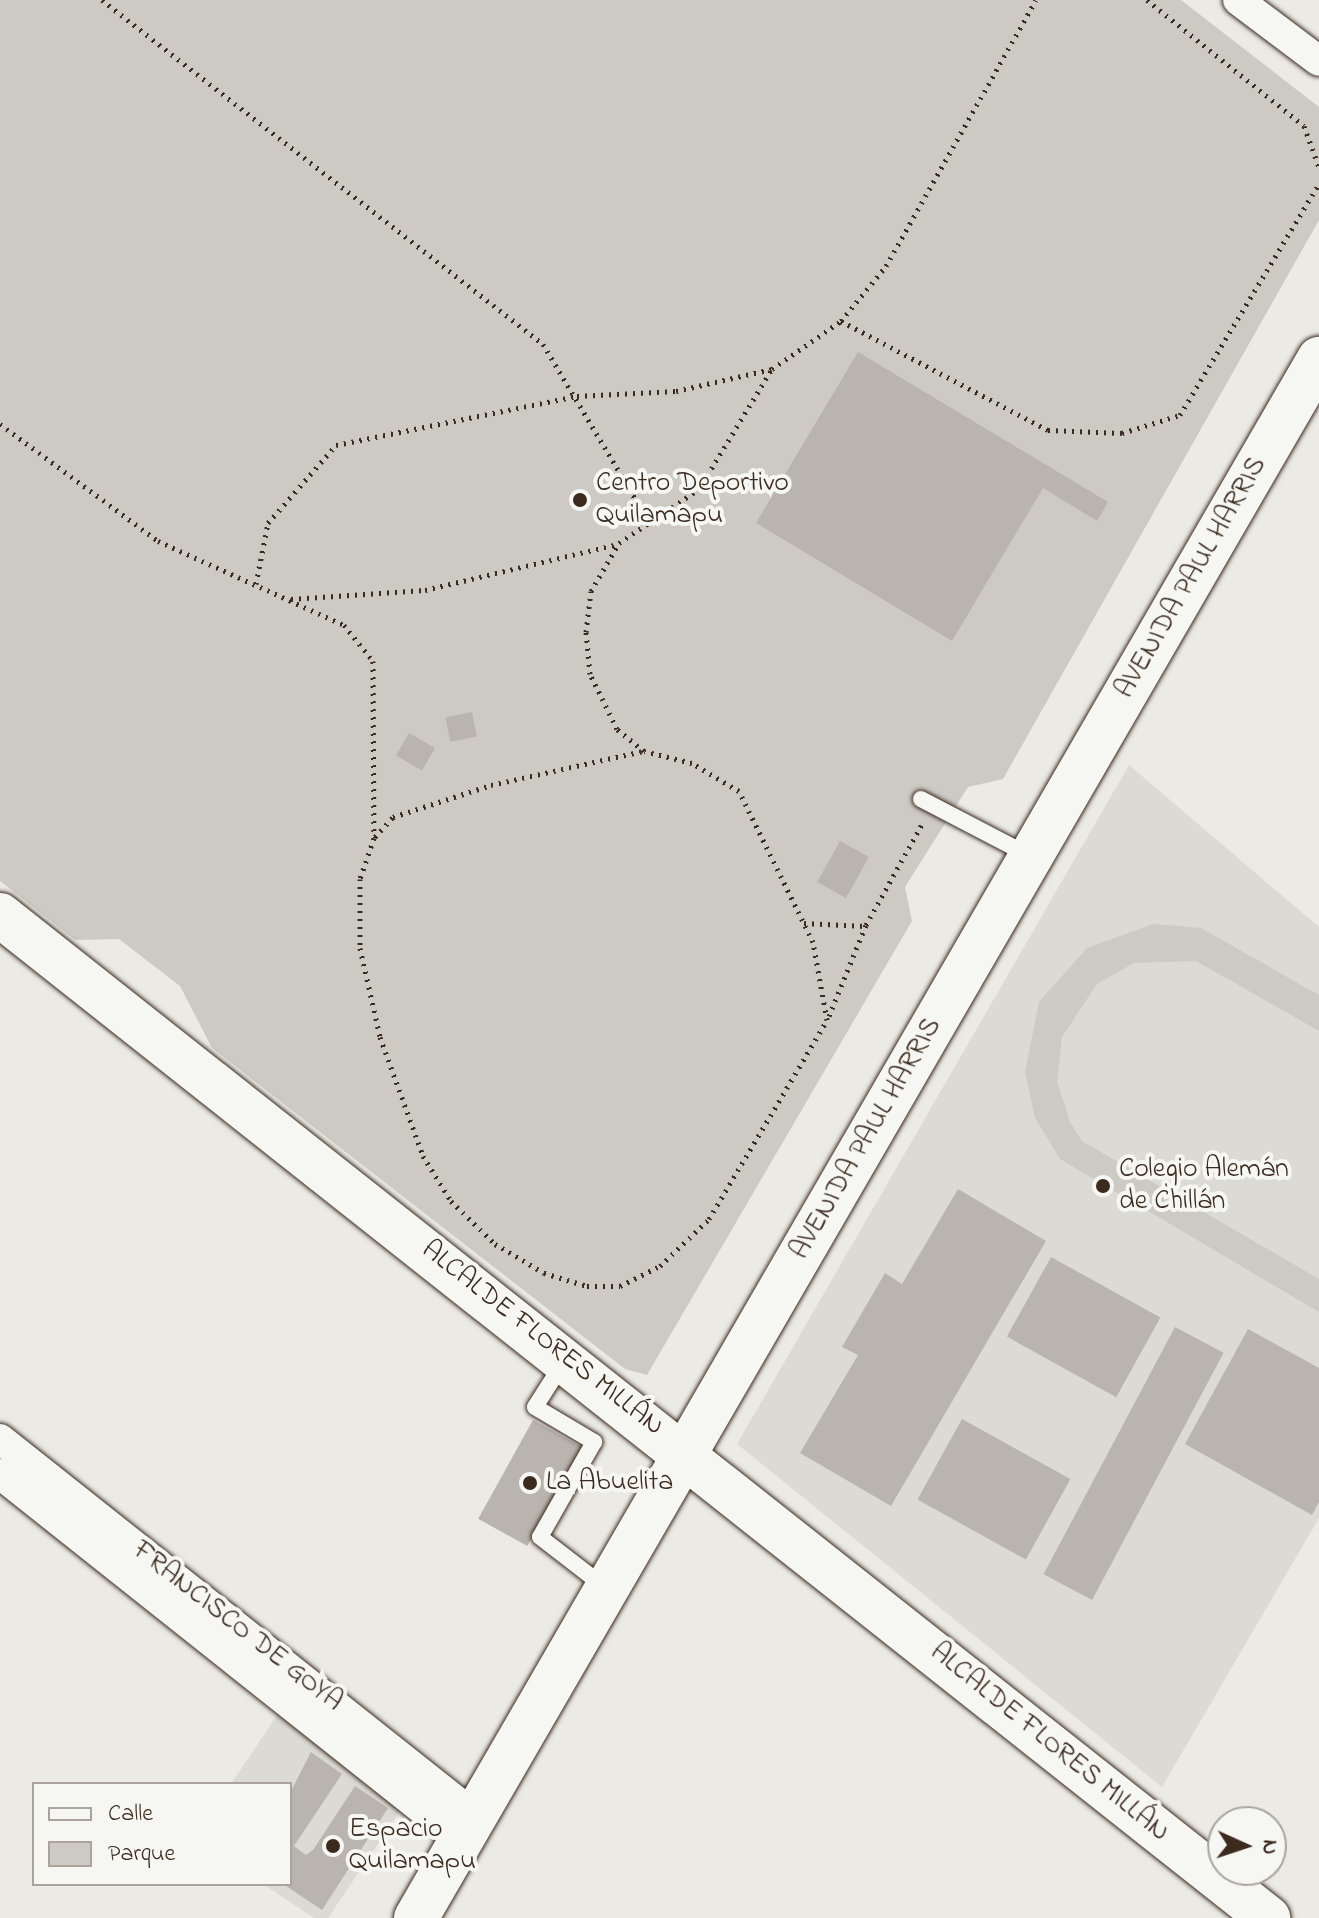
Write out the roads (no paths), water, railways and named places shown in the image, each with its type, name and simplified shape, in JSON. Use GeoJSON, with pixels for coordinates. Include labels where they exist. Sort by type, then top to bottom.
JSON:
{"type":"FeatureCollection","features":[{"type":"Feature","properties":{"kind":"main road","name":"AVENIDA PAUL HARRIS"},"geometry":{"type":"LineString","coordinates":[[416,1918],[1031,857],[1313,384]]}},
{"type":"Feature","properties":{"kind":"main road","name":"ALCALDE FLORES MILLÁN"},"geometry":{"type":"LineString","coordinates":[[0,915],[685,1452],[1268,1918]]}},
{"type":"Feature","properties":{"kind":"street"},"geometry":{"type":"LineString","coordinates":[[1238,0],[1319,61]]}},
{"type":"Feature","properties":{"kind":"street","name":"FRANCISCO DE GOYA"},"geometry":{"type":"LineString","coordinates":[[0,1439],[468,1828]]}},
{"type":"Feature","properties":{"kind":"street","name":"FRANCISCO DE GOYA"},"geometry":{"type":"LineString","coordinates":[[0,1474],[468,1828]]}},
{"type":"Feature","properties":{"kind":"lane"},"geometry":{"type":"LineString","coordinates":[[927,803],[1031,857]]}},
{"type":"Feature","properties":{"kind":"lane"},"geometry":{"type":"LineString","coordinates":[[566,1358],[535,1407],[594,1442],[540,1537],[606,1588]]}},
{"type":"Feature","properties":{"kind":"place","name":"Centro Deportivo Quilamapu"},"geometry":{"type":"Point","coordinates":[580,500]}},
{"type":"Feature","properties":{"kind":"place","name":"Colegio Alemán de Chillán"},"geometry":{"type":"Point","coordinates":[1103,1186]}},
{"type":"Feature","properties":{"kind":"place","name":"La Abuelita"},"geometry":{"type":"Point","coordinates":[530,1483]}},
{"type":"Feature","properties":{"kind":"place","name":"Espacio Quilamapu"},"geometry":{"type":"Point","coordinates":[333,1846]}}]}
